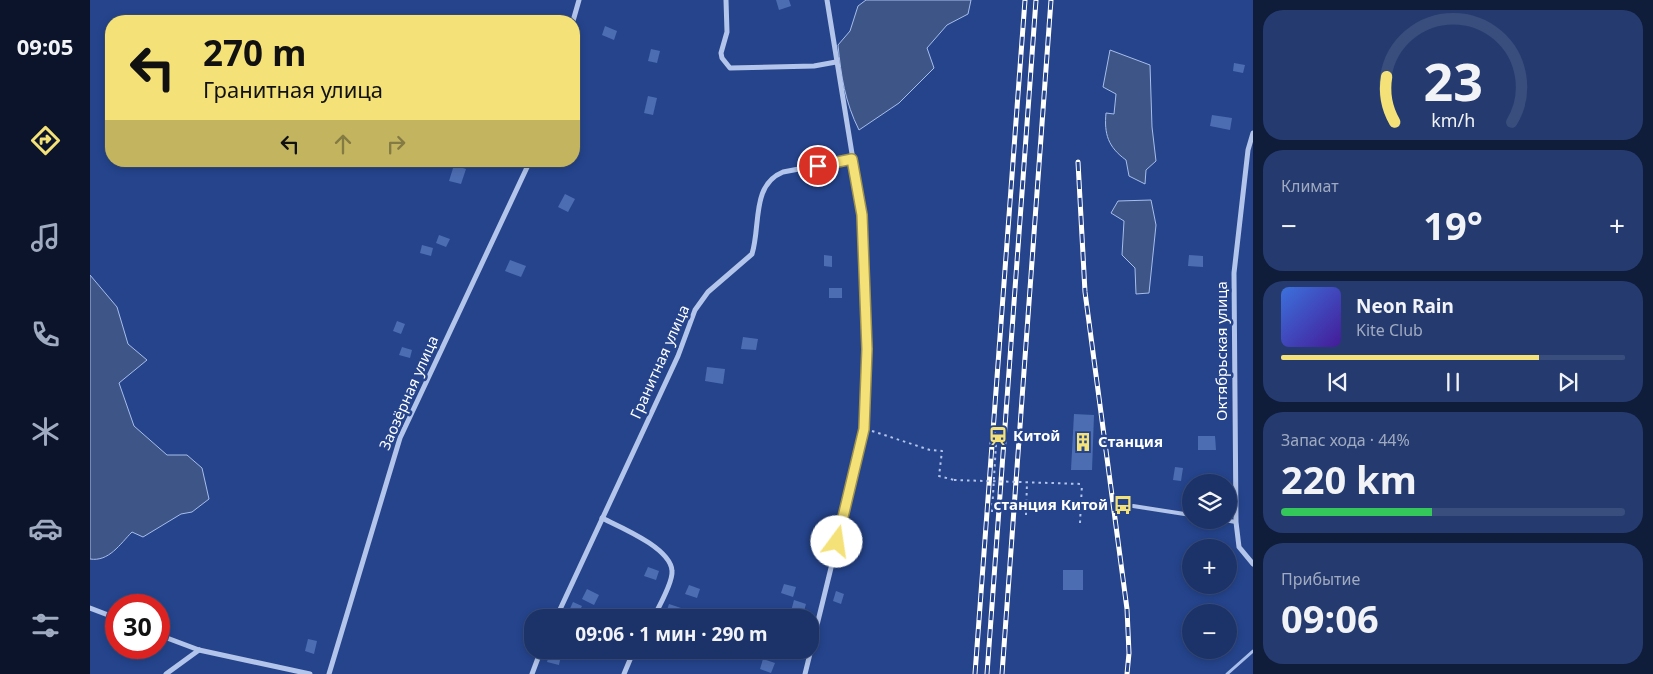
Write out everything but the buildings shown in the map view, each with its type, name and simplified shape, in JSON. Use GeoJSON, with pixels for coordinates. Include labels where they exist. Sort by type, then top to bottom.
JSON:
{"type":"FeatureCollection","features":[{"type":"Feature","properties":{"kind":"street"},"geometry":{"type":"LineString","coordinates":[[575,15],[579,0]]}},
{"type":"Feature","properties":{"kind":"street"},"geometry":{"type":"LineString","coordinates":[[726,0],[727,32],[721,53],[722,58],[730,68],[814,66],[836,62]]}},
{"type":"Feature","properties":{"kind":"street"},"geometry":{"type":"LineString","coordinates":[[805,674],[864,429],[867,349],[862,215],[827,0]]}},
{"type":"Feature","properties":{"kind":"street","name":"Октябрьская улица"},"geometry":{"type":"LineString","coordinates":[[1236,474],[1234,273],[1248,150],[1253,134]]}},
{"type":"Feature","properties":{"kind":"street","name":"Гранитная улица"},"geometry":{"type":"LineString","coordinates":[[560,609],[678,356],[695,310],[708,292],[752,254],[765,184],[774,175],[783,172],[852,159]]}},
{"type":"Feature","properties":{"kind":"street","name":"Заозёрная улица"},"geometry":{"type":"LineString","coordinates":[[329,674],[400,438],[527,167]]}},
{"type":"Feature","properties":{"kind":"street"},"geometry":{"type":"LineString","coordinates":[[602,518],[644,539],[658,549],[670,563],[672,574],[657,609]]}},
{"type":"Feature","properties":{"kind":"street","name":"Октябрьская улица"},"geometry":{"type":"LineString","coordinates":[[1237,528],[1240,547],[1253,564]]}},
{"type":"Feature","properties":{"kind":"street"},"geometry":{"type":"LineString","coordinates":[[90,608],[105,614]]}},
{"type":"Feature","properties":{"kind":"street"},"geometry":{"type":"LineString","coordinates":[[170,639],[199,650],[310,674]]}},
{"type":"Feature","properties":{"kind":"street"},"geometry":{"type":"LineString","coordinates":[[166,674],[199,650]]}},
{"type":"Feature","properties":{"kind":"street"},"geometry":{"type":"LineString","coordinates":[[532,674],[538,659]]}},
{"type":"Feature","properties":{"kind":"street"},"geometry":{"type":"LineString","coordinates":[[624,674],[630,659]]}},
{"type":"Feature","properties":{"kind":"lane"},"geometry":{"type":"LineString","coordinates":[[1133,506],[1182,514]]}},
{"type":"Feature","properties":{"kind":"path"},"geometry":{"type":"LineString","coordinates":[[864,429],[930,450],[942,451],[939,476],[954,480],[1082,484],[1080,522]]}},
{"type":"Feature","properties":{"kind":"path"},"geometry":{"type":"LineString","coordinates":[[992,512],[996,444]]}},
{"type":"Feature","properties":{"kind":"path"},"geometry":{"type":"LineString","coordinates":[[1026,515],[1027,482]]}},
{"type":"Feature","properties":{"kind":"water"},"geometry":{"type":"Polygon","coordinates":[[[866,0],[971,0],[968,14],[947,25],[927,48],[934,68],[899,103],[859,130],[844,89],[838,45],[850,31],[858,6],[866,0]]]}},
{"type":"Feature","properties":{"kind":"water"},"geometry":{"type":"Polygon","coordinates":[[[1110,50],[1150,65],[1152,127],[1156,161],[1146,170],[1145,184],[1129,176],[1126,160],[1111,145],[1107,134],[1106,113],[1114,114],[1116,94],[1103,87],[1110,50]]]}},
{"type":"Feature","properties":{"kind":"water"},"geometry":{"type":"Polygon","coordinates":[[[1151,200],[1156,225],[1149,293],[1136,294],[1135,268],[1122,255],[1124,221],[1111,213],[1118,201],[1151,200]]]}},
{"type":"Feature","properties":{"kind":"water"},"geometry":{"type":"Polygon","coordinates":[[[90,275],[117,307],[128,344],[147,360],[119,383],[134,426],[167,455],[187,455],[202,468],[209,499],[192,512],[181,514],[143,537],[132,532],[114,551],[103,558],[97,559],[90,559],[90,275]]]}},
{"type":"Feature","properties":{"kind":"waterway"},"geometry":{"type":"LineString","coordinates":[[1227,674],[1253,651]]}},
{"type":"Feature","properties":{"kind":"railway"},"geometry":{"type":"LineString","coordinates":[[975,674],[1025,0]]}},
{"type":"Feature","properties":{"kind":"railway"},"geometry":{"type":"LineString","coordinates":[[987,674],[1036,0]]}},
{"type":"Feature","properties":{"kind":"railway"},"geometry":{"type":"LineString","coordinates":[[1002,674],[1051,0]]}},
{"type":"Feature","properties":{"kind":"railway"},"geometry":{"type":"LineString","coordinates":[[1078,162],[1085,292],[1127,609],[1129,653],[1127,674]]}},
{"type":"Feature","properties":{"kind":"place","name":"Китой"},"geometry":{"type":"Point","coordinates":[998,436]}},
{"type":"Feature","properties":{"kind":"place","name":"Станция"},"geometry":{"type":"Point","coordinates":[1083,442]}},
{"type":"Feature","properties":{"kind":"place","name":"станция Китой"},"geometry":{"type":"Point","coordinates":[1123,505]}},
{"type":"Feature","properties":{"kind":"route"},"geometry":{"type":"LineString","coordinates":[[818,166],[852,159],[862,215],[867,349],[864,429],[837,542]]}}]}
